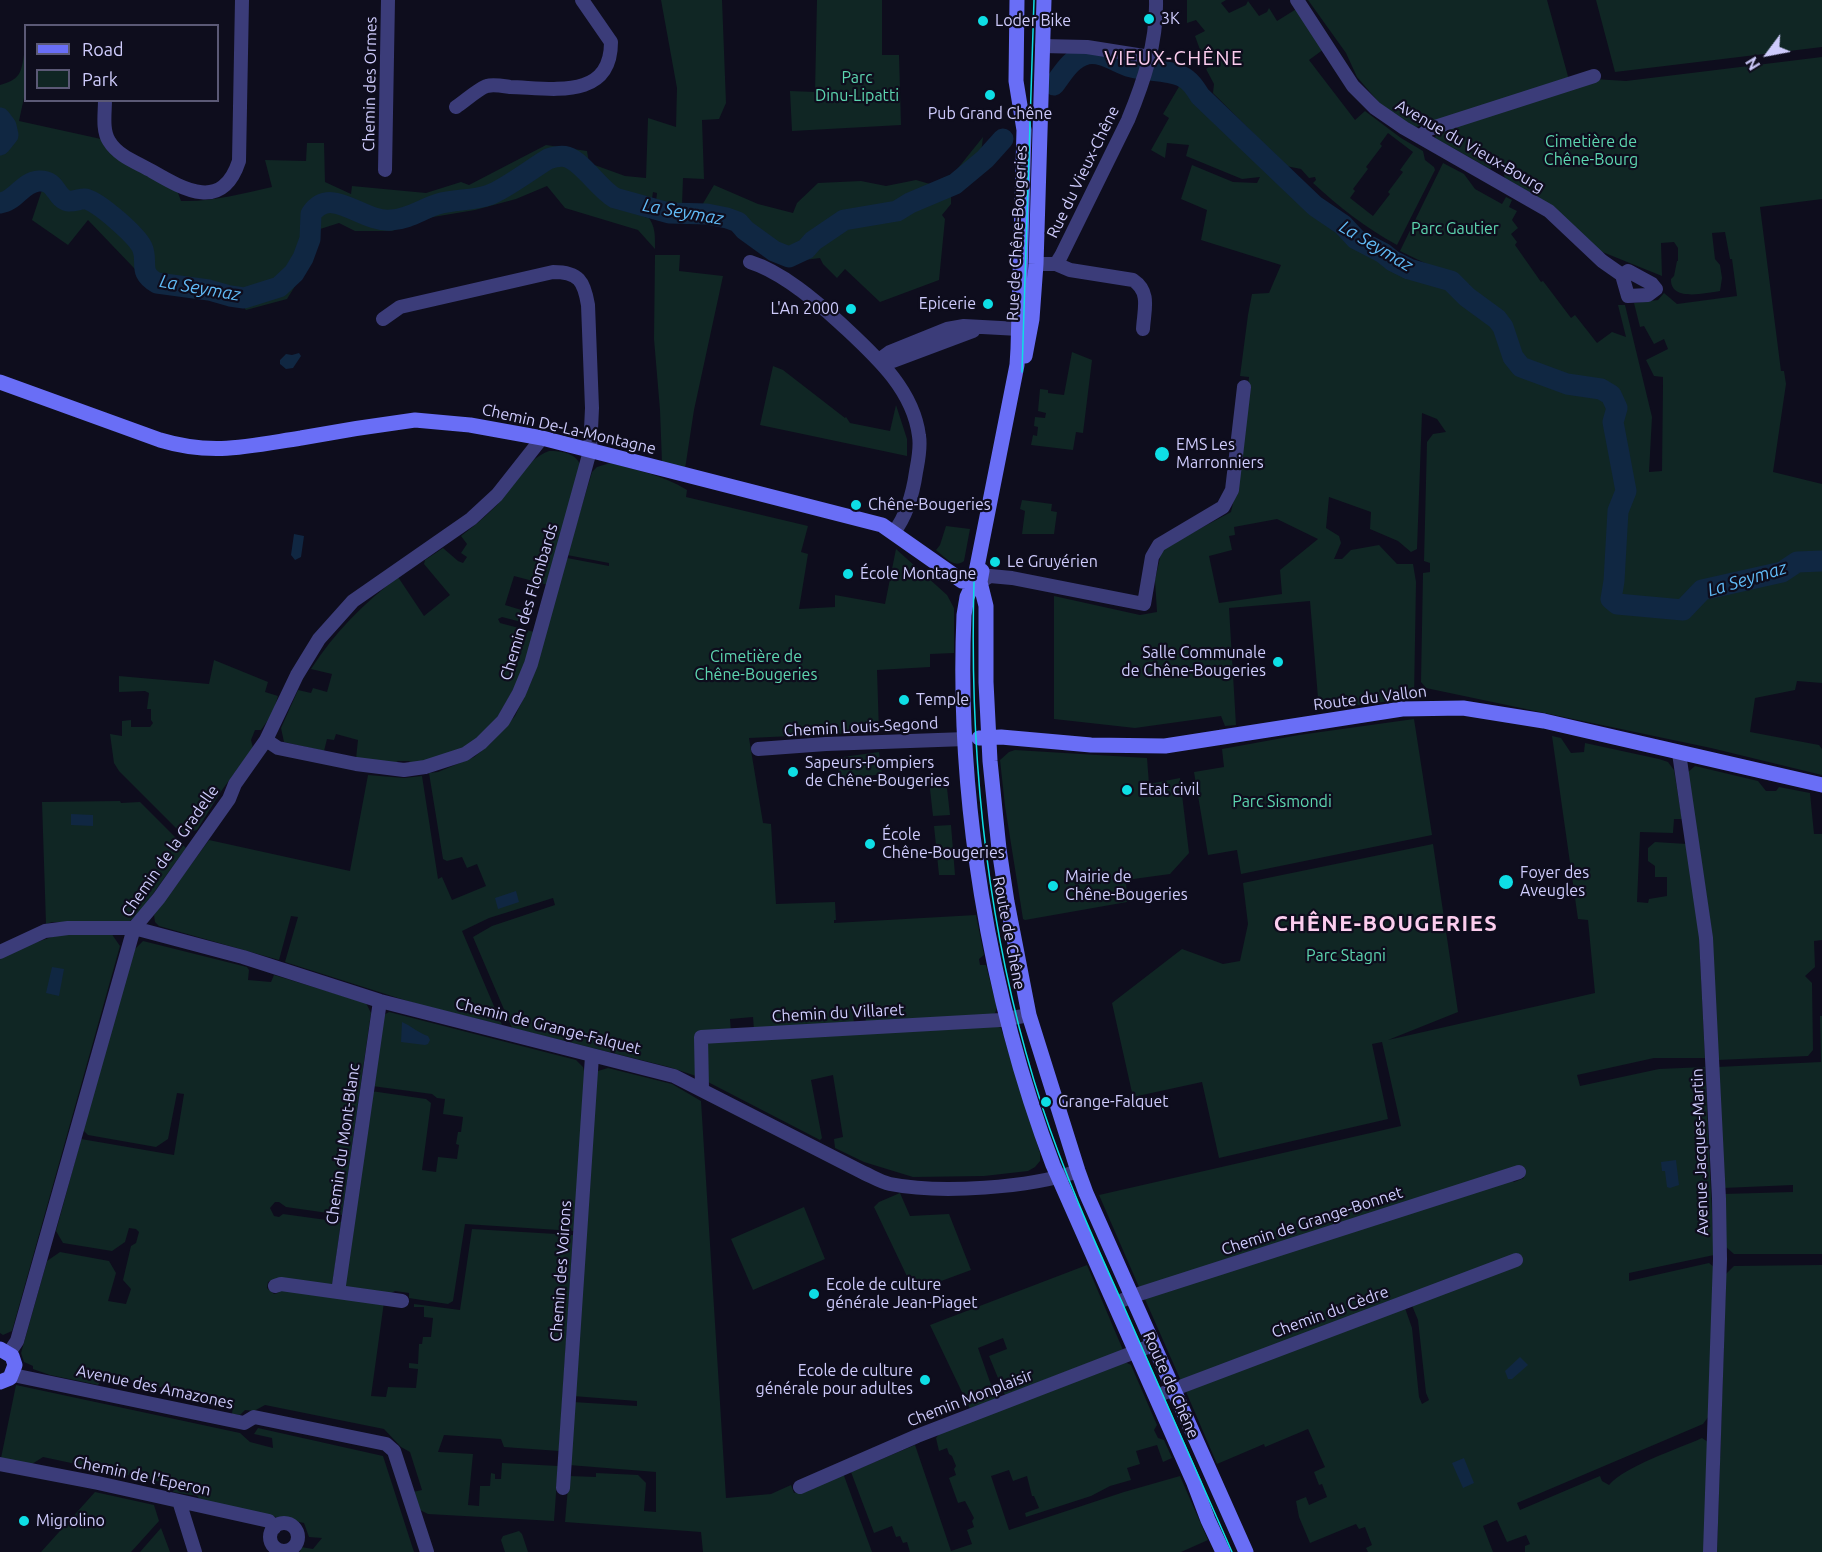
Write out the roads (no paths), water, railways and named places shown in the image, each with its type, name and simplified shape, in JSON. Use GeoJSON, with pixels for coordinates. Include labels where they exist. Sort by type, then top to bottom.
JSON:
{"type":"FeatureCollection","features":[{"type":"Feature","properties":{"kind":"main road"},"geometry":{"type":"LineString","coordinates":[[977,582],[1017,365],[1024,130],[1017,81],[1017,0]]}},
{"type":"Feature","properties":{"kind":"main road","name":"Rue de Chêne-Bougeries"},"geometry":{"type":"LineString","coordinates":[[977,582],[1032,319],[1036,264],[1044,0]]}},
{"type":"Feature","properties":{"kind":"main road","name":"Chemin De-La-Montagne"},"geometry":{"type":"LineString","coordinates":[[0,382],[160,440],[206,450],[238,448],[415,420],[470,425],[542,438],[882,525],[957,579],[968,583],[977,582]]}},
{"type":"Feature","properties":{"kind":"main road","name":"Route de Chêne"},"geometry":{"type":"LineString","coordinates":[[977,582],[986,606],[988,738],[1002,873],[1029,1015],[1078,1171],[1246,1552]]}},
{"type":"Feature","properties":{"kind":"main road","name":"Route de Chêne"},"geometry":{"type":"LineString","coordinates":[[977,582],[967,597],[964,615],[966,739],[972,817],[980,876],[992,950],[1008,1019],[1032,1106],[1059,1177],[1223,1552]]}},
{"type":"Feature","properties":{"kind":"main road","name":"Route du Vallon"},"geometry":{"type":"LineString","coordinates":[[966,739],[1011,738],[1165,747],[1400,709],[1448,708],[1480,710],[1544,721],[1822,785]]}},
{"type":"Feature","properties":{"kind":"main road"},"geometry":{"type":"LineString","coordinates":[[4,1351],[14,1360],[6,1379]]}},
{"type":"Feature","properties":{"kind":"street"},"geometry":{"type":"LineString","coordinates":[[105,102],[106,136],[112,146],[123,155],[189,191],[210,192],[223,187],[233,176],[239,161],[243,0]]}},
{"type":"Feature","properties":{"kind":"street","name":"Chemin des Ormes"},"geometry":{"type":"LineString","coordinates":[[385,170],[388,0]]}},
{"type":"Feature","properties":{"kind":"street"},"geometry":{"type":"LineString","coordinates":[[456,107],[486,86],[570,88],[588,84],[599,77],[606,70],[611,53],[611,42],[582,0]]}},
{"type":"Feature","properties":{"kind":"street","name":"Rue du Vieux-Chêne"},"geometry":{"type":"LineString","coordinates":[[1036,264],[1056,264],[1128,120],[1148,64],[1156,20],[1156,0]]}},
{"type":"Feature","properties":{"kind":"street","name":"Avenue du Vieux-Bourg"},"geometry":{"type":"LineString","coordinates":[[1297,0],[1363,97],[1375,108],[1420,137],[1549,211],[1602,261],[1622,275]]}},
{"type":"Feature","properties":{"kind":"street"},"geometry":{"type":"LineString","coordinates":[[1042,46],[1088,47],[1148,64]]}},
{"type":"Feature","properties":{"kind":"street"},"geometry":{"type":"LineString","coordinates":[[1420,137],[1430,129],[1594,76]]}},
{"type":"Feature","properties":{"kind":"street"},"geometry":{"type":"LineString","coordinates":[[750,262],[763,267],[815,300],[882,363],[910,406],[920,441],[913,490],[899,526],[894,532]]}},
{"type":"Feature","properties":{"kind":"street"},"geometry":{"type":"LineString","coordinates":[[1056,264],[1070,270],[1133,280],[1142,286],[1145,294],[1143,329]]}},
{"type":"Feature","properties":{"kind":"street","name":"Chemin des Flombards"},"geometry":{"type":"LineString","coordinates":[[267,740],[278,748],[356,764],[404,770],[452,760],[481,743],[508,713],[531,664],[590,451],[592,427],[588,305],[584,288],[575,275],[567,272],[553,272],[400,308],[383,319]]}},
{"type":"Feature","properties":{"kind":"street"},"geometry":{"type":"LineString","coordinates":[[882,363],[890,352],[947,329],[964,326],[1019,328]]}},
{"type":"Feature","properties":{"kind":"street"},"geometry":{"type":"LineString","coordinates":[[977,582],[990,576],[1012,578],[1144,604],[1152,557],[1159,545],[1223,507],[1232,490],[1244,387]]}},
{"type":"Feature","properties":{"kind":"street","name":"Chemin de la Gradelle"},"geometry":{"type":"LineString","coordinates":[[4,1351],[17,1341],[134,928],[159,898],[229,799],[235,784],[267,740],[297,675],[319,639],[353,601],[471,519],[496,495],[542,438]]}},
{"type":"Feature","properties":{"kind":"street","name":"Chemin Louis-Segond"},"geometry":{"type":"LineString","coordinates":[[758,749],[966,739]]}},
{"type":"Feature","properties":{"kind":"street","name":"Avenue Jacques-Martin"},"geometry":{"type":"LineString","coordinates":[[1679,753],[1706,938],[1719,1199],[1720,1259],[1710,1552]]}},
{"type":"Feature","properties":{"kind":"street","name":"Chemin de Grange-Falquet"},"geometry":{"type":"LineString","coordinates":[[0,952],[45,931],[69,928],[134,928],[243,957],[380,1001],[658,1071],[702,1089],[864,1173],[890,1184],[975,1188],[1005,1186],[1059,1177],[1078,1171]]}},
{"type":"Feature","properties":{"kind":"street","name":"Chemin du Mont-Blanc"},"geometry":{"type":"LineString","coordinates":[[338,1292],[380,1001]]}},
{"type":"Feature","properties":{"kind":"street","name":"Chemin du Villaret"},"geometry":{"type":"LineString","coordinates":[[702,1089],[701,1037],[1008,1019],[1029,1015]]}},
{"type":"Feature","properties":{"kind":"street","name":"Chemin des Voirons"},"geometry":{"type":"LineString","coordinates":[[563,1488],[592,1056]]}},
{"type":"Feature","properties":{"kind":"street","name":"Chemin de Grange-Bonnet"},"geometry":{"type":"LineString","coordinates":[[1115,1303],[1519,1172]]}},
{"type":"Feature","properties":{"kind":"street","name":"Chemin du Cèdre"},"geometry":{"type":"LineString","coordinates":[[1156,1396],[1516,1260]]}},
{"type":"Feature","properties":{"kind":"street"},"geometry":{"type":"LineString","coordinates":[[275,1286],[281,1284],[402,1301]]}},
{"type":"Feature","properties":{"kind":"street","name":"Chemin Monplaisir"},"geometry":{"type":"LineString","coordinates":[[800,1487],[917,1436],[1153,1345]]}},
{"type":"Feature","properties":{"kind":"street","name":"Avenue des Amazones"},"geometry":{"type":"LineString","coordinates":[[6,1379],[244,1423],[254,1417],[386,1444],[394,1451],[427,1552]]}},
{"type":"Feature","properties":{"kind":"street","name":"Chemin de l'Eperon"},"geometry":{"type":"LineString","coordinates":[[0,1464],[269,1521],[274,1528]]}},
{"type":"Feature","properties":{"kind":"street"},"geometry":{"type":"LineString","coordinates":[[179,1501],[195,1552]]}},
{"type":"Feature","properties":{"kind":"water"},"geometry":{"type":"Polygon","coordinates":[[[299,353],[301,356],[293,368],[286,369],[280,364],[280,360],[286,354],[299,353]]]}},
{"type":"Feature","properties":{"kind":"water"},"geometry":{"type":"Polygon","coordinates":[[[294,534],[304,536],[301,557],[295,560],[291,555],[294,534]]]}},
{"type":"Feature","properties":{"kind":"water"},"geometry":{"type":"Polygon","coordinates":[[[71,814],[93,815],[93,826],[71,825],[71,814]]]}},
{"type":"Feature","properties":{"kind":"water"},"geometry":{"type":"Polygon","coordinates":[[[516,891],[519,902],[498,909],[495,898],[516,891]]]}},
{"type":"Feature","properties":{"kind":"water"},"geometry":{"type":"Polygon","coordinates":[[[52,967],[64,969],[59,996],[46,993],[52,967]]]}},
{"type":"Feature","properties":{"kind":"water"},"geometry":{"type":"Polygon","coordinates":[[[402,1022],[428,1036],[430,1040],[428,1044],[401,1042],[402,1022]]]}},
{"type":"Feature","properties":{"kind":"water"},"geometry":{"type":"Polygon","coordinates":[[[1676,1160],[1679,1185],[1670,1188],[1667,1187],[1661,1162],[1676,1160]]]}},
{"type":"Feature","properties":{"kind":"water"},"geometry":{"type":"Polygon","coordinates":[[[1520,1357],[1528,1365],[1512,1379],[1508,1379],[1505,1371],[1520,1357]]]}},
{"type":"Feature","properties":{"kind":"water"},"geometry":{"type":"Polygon","coordinates":[[[1464,1458],[1474,1483],[1463,1488],[1452,1463],[1464,1458]]]}},
{"type":"Feature","properties":{"kind":"waterway","name":"La Seymaz"},"geometry":{"type":"LineString","coordinates":[[1054,85],[1072,62],[1087,54],[1104,56],[1131,67],[1176,74],[1184,78],[1315,206],[1343,225],[1356,239],[1409,269],[1451,281],[1467,297],[1497,319],[1503,327],[1513,357],[1521,367],[1567,384],[1601,389],[1611,395],[1617,408],[1613,422],[1626,491],[1618,511],[1611,599],[1617,604],[1683,610],[1702,590],[1782,572],[1797,562],[1822,561]]}},
{"type":"Feature","properties":{"kind":"waterway","name":"La Seymaz"},"geometry":{"type":"LineString","coordinates":[[0,118],[6,126],[8,135],[0,145]]}},
{"type":"Feature","properties":{"kind":"waterway","name":"La Seymaz"},"geometry":{"type":"LineString","coordinates":[[0,203],[6,202],[33,182],[45,181],[53,186],[64,199],[68,201],[86,199],[100,206],[117,220],[142,247],[145,271],[157,283],[209,290],[244,298],[279,287],[294,273],[310,239],[311,214],[319,206],[328,203],[348,207],[380,219],[398,219],[438,204],[489,195],[548,159],[565,156],[579,164],[615,198],[669,213],[707,214],[727,218],[738,222],[745,230],[774,251],[789,257],[806,249],[813,241],[844,220],[897,211],[955,184],[985,159],[1003,139]]}},
{"type":"Feature","properties":{"kind":"tram line"},"geometry":{"type":"LineString","coordinates":[[1022,372],[1034,0]]}},
{"type":"Feature","properties":{"kind":"tram line"},"geometry":{"type":"LineString","coordinates":[[974,582],[975,715],[986,847],[1007,978],[1023,1042],[1042,1106],[1079,1204],[1232,1552]]}},
{"type":"Feature","properties":{"kind":"place","name":"3K"},"geometry":{"type":"Point","coordinates":[1149,19]}},
{"type":"Feature","properties":{"kind":"place","name":"Loder Bike"},"geometry":{"type":"Point","coordinates":[983,21]}},
{"type":"Feature","properties":{"kind":"place","name":"Pub Grand Chêne"},"geometry":{"type":"Point","coordinates":[990,95]}},
{"type":"Feature","properties":{"kind":"place","name":"Epicerie"},"geometry":{"type":"Point","coordinates":[988,304]}},
{"type":"Feature","properties":{"kind":"place","name":"L'An 2000"},"geometry":{"type":"Point","coordinates":[851,309]}},
{"type":"Feature","properties":{"kind":"place","name":"EMS Les Marronniers"},"geometry":{"type":"Point","coordinates":[1162,454]}},
{"type":"Feature","properties":{"kind":"place","name":"Chêne-Bougeries"},"geometry":{"type":"Point","coordinates":[856,505]}},
{"type":"Feature","properties":{"kind":"place","name":"Le Gruyérien"},"geometry":{"type":"Point","coordinates":[995,562]}},
{"type":"Feature","properties":{"kind":"place","name":"École Montagne"},"geometry":{"type":"Point","coordinates":[848,574]}},
{"type":"Feature","properties":{"kind":"place","name":"Salle Communale de Chêne-Bougeries"},"geometry":{"type":"Point","coordinates":[1278,662]}},
{"type":"Feature","properties":{"kind":"place","name":"Temple"},"geometry":{"type":"Point","coordinates":[904,700]}},
{"type":"Feature","properties":{"kind":"place","name":"Sapeurs-Pompiers de Chêne-Bougeries"},"geometry":{"type":"Point","coordinates":[793,772]}},
{"type":"Feature","properties":{"kind":"place","name":"Etat civil"},"geometry":{"type":"Point","coordinates":[1127,790]}},
{"type":"Feature","properties":{"kind":"place","name":"École Chêne-Bougeries"},"geometry":{"type":"Point","coordinates":[870,844]}},
{"type":"Feature","properties":{"kind":"place","name":"Foyer des Aveugles"},"geometry":{"type":"Point","coordinates":[1506,882]}},
{"type":"Feature","properties":{"kind":"place","name":"Mairie de Chêne-Bougeries"},"geometry":{"type":"Point","coordinates":[1053,886]}},
{"type":"Feature","properties":{"kind":"place","name":"Grange-Falquet"},"geometry":{"type":"Point","coordinates":[1046,1102]}},
{"type":"Feature","properties":{"kind":"place","name":"Ecole de culture générale Jean-Piaget"},"geometry":{"type":"Point","coordinates":[814,1294]}},
{"type":"Feature","properties":{"kind":"place","name":"Ecole de culture générale pour adultes"},"geometry":{"type":"Point","coordinates":[925,1380]}},
{"type":"Feature","properties":{"kind":"place","name":"Migrolino"},"geometry":{"type":"Point","coordinates":[24,1521]}},
{"type":"Feature","properties":{"kind":"district","name":"VIEUX-CHÊNE"},"geometry":{"type":"Point","coordinates":[1174,58]}},
{"type":"Feature","properties":{"kind":"district","name":"CHÊNE-BOUGERIES"},"geometry":{"type":"Point","coordinates":[1386,924]}},
{"type":"Feature","properties":{"kind":"park label","name":"Parc Dinu-Lipatti"},"geometry":{"type":"Point","coordinates":[857,87]}},
{"type":"Feature","properties":{"kind":"park label","name":"Cimetière de Chêne-Bourg"},"geometry":{"type":"Point","coordinates":[1591,151]}},
{"type":"Feature","properties":{"kind":"park label","name":"Parc Gautier"},"geometry":{"type":"Point","coordinates":[1455,229]}},
{"type":"Feature","properties":{"kind":"park label","name":"Cimetière de Chêne-Bougeries"},"geometry":{"type":"Point","coordinates":[756,666]}},
{"type":"Feature","properties":{"kind":"park label","name":"Parc Sismondi"},"geometry":{"type":"Point","coordinates":[1282,802]}},
{"type":"Feature","properties":{"kind":"park label","name":"Parc Stagni"},"geometry":{"type":"Point","coordinates":[1346,956]}}]}
